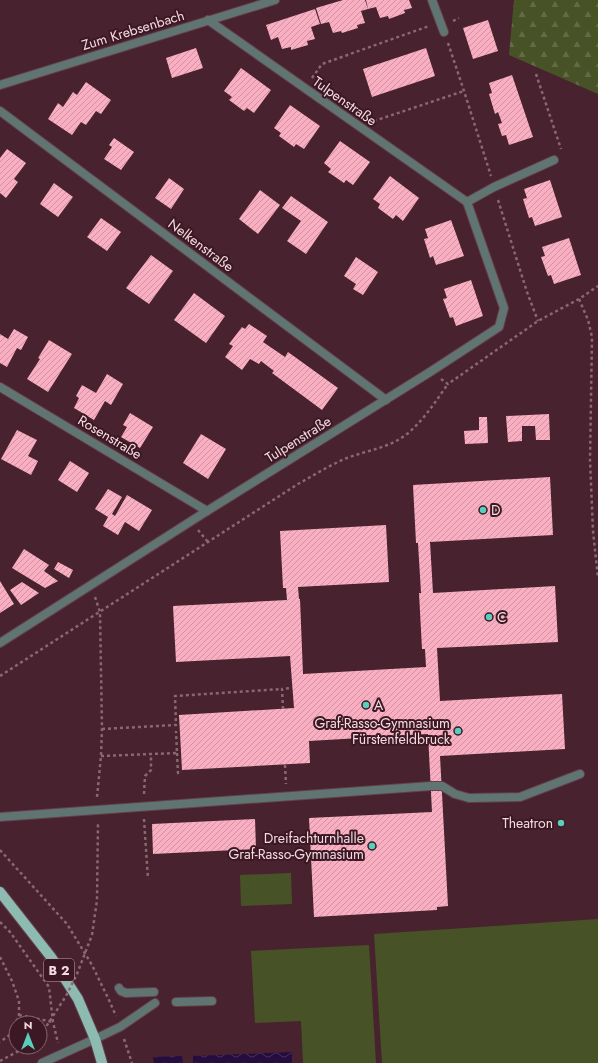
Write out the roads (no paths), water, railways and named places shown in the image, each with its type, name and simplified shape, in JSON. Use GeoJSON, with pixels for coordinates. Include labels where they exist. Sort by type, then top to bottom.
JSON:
{"type":"FeatureCollection","features":[{"type":"Feature","properties":{"kind":"main road","name":"B 2"},"geometry":{"type":"LineString","coordinates":[[0,892],[51,957],[78,999],[95,1039],[102,1063]]}},
{"type":"Feature","properties":{"kind":"street","name":"Zum Krebsenbach"},"geometry":{"type":"LineString","coordinates":[[0,85],[275,0]]}},
{"type":"Feature","properties":{"kind":"street"},"geometry":{"type":"LineString","coordinates":[[432,0],[443,29]]}},
{"type":"Feature","properties":{"kind":"street","name":"Tulpenstraße"},"geometry":{"type":"LineString","coordinates":[[0,643],[207,511],[386,400],[499,327],[504,308],[467,202],[208,20]]}},
{"type":"Feature","properties":{"kind":"street","name":"Nelkenstraße"},"geometry":{"type":"LineString","coordinates":[[0,111],[386,400]]}},
{"type":"Feature","properties":{"kind":"street"},"geometry":{"type":"LineString","coordinates":[[467,202],[494,187],[554,160]]}},
{"type":"Feature","properties":{"kind":"street","name":"Rosenstraße"},"geometry":{"type":"LineString","coordinates":[[0,386],[207,511]]}},
{"type":"Feature","properties":{"kind":"street"},"geometry":{"type":"LineString","coordinates":[[0,817],[431,786],[442,786],[455,794],[469,798],[520,797],[580,774]]}},
{"type":"Feature","properties":{"kind":"street"},"geometry":{"type":"LineString","coordinates":[[119,988],[126,994],[154,992]]}},
{"type":"Feature","properties":{"kind":"street"},"geometry":{"type":"LineString","coordinates":[[176,1002],[212,1001]]}},
{"type":"Feature","properties":{"kind":"street"},"geometry":{"type":"LineString","coordinates":[[42,1063],[120,1027],[155,1003]]}},
{"type":"Feature","properties":{"kind":"water"},"geometry":{"type":"Polygon","coordinates":[[[292,1052],[292,1063],[193,1063],[193,1056],[292,1052]]]}},
{"type":"Feature","properties":{"kind":"water"},"geometry":{"type":"Polygon","coordinates":[[[182,1056],[183,1063],[154,1063],[153,1057],[182,1056]]]}},
{"type":"Feature","properties":{"kind":"place","name":"D"},"geometry":{"type":"Point","coordinates":[483,510]}},
{"type":"Feature","properties":{"kind":"place","name":"C"},"geometry":{"type":"Point","coordinates":[489,617]}},
{"type":"Feature","properties":{"kind":"place","name":"A"},"geometry":{"type":"Point","coordinates":[366,705]}},
{"type":"Feature","properties":{"kind":"place","name":"Graf-Rasso-Gymnasium Fürstenfeldbruck"},"geometry":{"type":"Point","coordinates":[458,731]}},
{"type":"Feature","properties":{"kind":"place","name":"Theatron"},"geometry":{"type":"Point","coordinates":[561,823]}},
{"type":"Feature","properties":{"kind":"place","name":"Dreifachturnhalle Graf-Rasso-Gymnasium"},"geometry":{"type":"Point","coordinates":[372,846]}}]}
